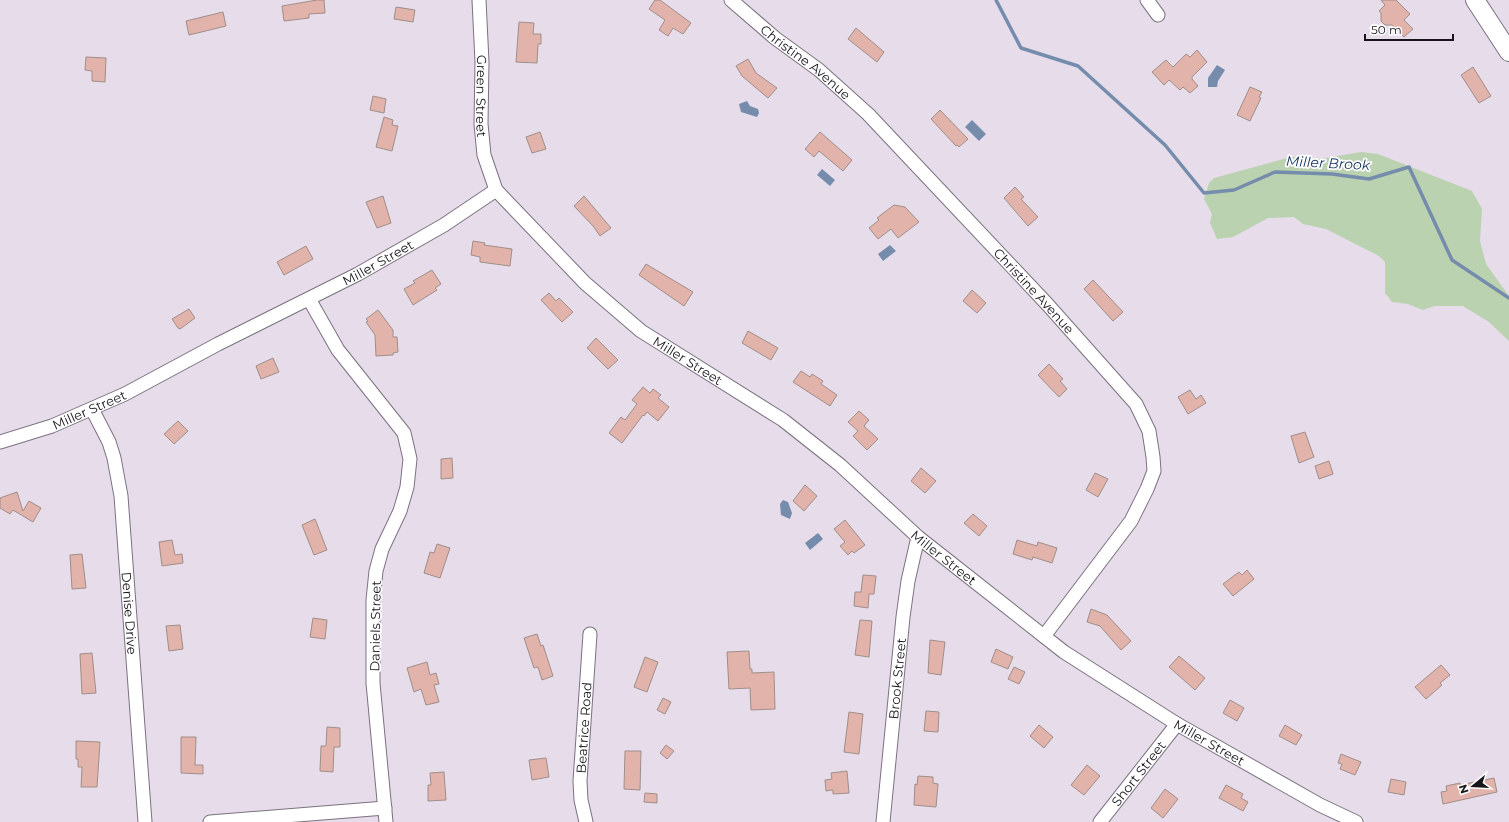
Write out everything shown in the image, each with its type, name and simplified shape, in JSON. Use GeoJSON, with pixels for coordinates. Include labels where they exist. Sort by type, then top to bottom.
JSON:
{"type":"FeatureCollection","features":[{"type":"Feature","properties":{"kind":"street","name":"Green Street"},"geometry":{"type":"LineString","coordinates":[[478,0],[482,62],[481,124],[484,155],[496,190]]}},
{"type":"Feature","properties":{"kind":"street","name":"Christine Avenue"},"geometry":{"type":"LineString","coordinates":[[731,0],[776,38],[819,70],[868,114],[1048,305],[1136,404],[1149,431],[1153,457],[1154,471],[1147,489],[1131,521],[1044,636]]}},
{"type":"Feature","properties":{"kind":"street"},"geometry":{"type":"LineString","coordinates":[[1148,0],[1158,15]]}},
{"type":"Feature","properties":{"kind":"street"},"geometry":{"type":"LineString","coordinates":[[1475,0],[1509,52]]}},
{"type":"Feature","properties":{"kind":"street","name":"Miller Street"},"geometry":{"type":"LineString","coordinates":[[0,442],[52,426],[92,409],[309,299],[411,244],[496,190],[584,283],[622,316],[661,344],[784,420],[840,465],[918,537],[1064,652],[1177,724],[1314,801],[1356,822]]}},
{"type":"Feature","properties":{"kind":"street","name":"Daniels Street"},"geometry":{"type":"LineString","coordinates":[[309,299],[338,350],[404,433],[409,453],[410,471],[407,487],[400,511],[382,549],[376,571],[373,600],[373,683],[386,822]]}},
{"type":"Feature","properties":{"kind":"street","name":"Denise Drive"},"geometry":{"type":"LineString","coordinates":[[92,409],[111,448],[116,462],[120,496],[145,822]]}},
{"type":"Feature","properties":{"kind":"street","name":"Brook Street"},"geometry":{"type":"LineString","coordinates":[[883,822],[908,581],[918,537]]}},
{"type":"Feature","properties":{"kind":"street","name":"Beatrice Road"},"geometry":{"type":"LineString","coordinates":[[586,822],[581,800],[580,781],[590,634]]}},
{"type":"Feature","properties":{"kind":"street","name":"Short Street"},"geometry":{"type":"LineString","coordinates":[[1100,822],[1177,724]]}},
{"type":"Feature","properties":{"kind":"street"},"geometry":{"type":"LineString","coordinates":[[210,822],[385,808]]}},
{"type":"Feature","properties":{"kind":"green space"},"geometry":{"type":"Polygon","coordinates":[[[1361,152],[1378,154],[1472,191],[1482,209],[1480,241],[1486,264],[1509,296],[1509,341],[1489,322],[1463,306],[1435,306],[1423,310],[1408,304],[1392,302],[1385,293],[1385,262],[1379,256],[1326,229],[1303,224],[1294,217],[1268,218],[1233,237],[1217,239],[1210,223],[1212,214],[1204,199],[1209,183],[1214,178],[1291,157],[1321,159],[1361,152]]]}},
{"type":"Feature","properties":{"kind":"water"},"geometry":{"type":"Polygon","coordinates":[[[1217,65],[1225,70],[1218,81],[1217,87],[1208,87],[1208,78],[1217,65]]]}},
{"type":"Feature","properties":{"kind":"water"},"geometry":{"type":"Polygon","coordinates":[[[747,101],[750,106],[758,109],[759,113],[757,117],[741,112],[739,104],[747,101]]]}},
{"type":"Feature","properties":{"kind":"water"},"geometry":{"type":"Polygon","coordinates":[[[972,120],[986,134],[979,141],[965,127],[972,120]]]}},
{"type":"Feature","properties":{"kind":"water"},"geometry":{"type":"Polygon","coordinates":[[[822,169],[835,180],[830,186],[817,175],[822,169]]]}},
{"type":"Feature","properties":{"kind":"water"},"geometry":{"type":"Polygon","coordinates":[[[890,245],[896,251],[883,261],[878,254],[890,245]]]}},
{"type":"Feature","properties":{"kind":"water"},"geometry":{"type":"Polygon","coordinates":[[[783,500],[788,502],[792,513],[790,519],[781,515],[780,504],[783,500]]]}},
{"type":"Feature","properties":{"kind":"water"},"geometry":{"type":"Polygon","coordinates":[[[818,533],[823,539],[810,550],[805,543],[818,533]]]}},
{"type":"Feature","properties":{"kind":"building"},"geometry":{"type":"Polygon","coordinates":[[[324,0],[325,13],[309,14],[309,18],[284,21],[282,6],[324,0]]]}},
{"type":"Feature","properties":{"kind":"building"},"geometry":{"type":"Polygon","coordinates":[[[655,0],[660,0],[691,23],[683,34],[673,28],[668,36],[659,30],[665,20],[649,9],[655,0]]]}},
{"type":"Feature","properties":{"kind":"building"},"geometry":{"type":"Polygon","coordinates":[[[1381,0],[1396,0],[1410,14],[1404,20],[1413,29],[1404,37],[1392,25],[1385,25],[1381,21],[1381,13],[1379,11],[1385,5],[1381,0]]]}},
{"type":"Feature","properties":{"kind":"building"},"geometry":{"type":"Polygon","coordinates":[[[396,7],[415,10],[413,22],[394,19],[396,7]]]}},
{"type":"Feature","properties":{"kind":"building"},"geometry":{"type":"Polygon","coordinates":[[[223,12],[226,26],[189,35],[186,21],[223,12]]]}},
{"type":"Feature","properties":{"kind":"building"},"geometry":{"type":"Polygon","coordinates":[[[519,22],[534,23],[533,34],[541,34],[541,44],[538,44],[537,63],[516,62],[519,22]]]}},
{"type":"Feature","properties":{"kind":"building"},"geometry":{"type":"Polygon","coordinates":[[[856,28],[884,52],[877,62],[848,39],[856,28]]]}},
{"type":"Feature","properties":{"kind":"building"},"geometry":{"type":"Polygon","coordinates":[[[1197,50],[1207,62],[1192,77],[1198,86],[1190,93],[1183,87],[1180,90],[1169,80],[1164,85],[1152,72],[1166,60],[1173,67],[1186,54],[1190,57],[1197,50]]]}},
{"type":"Feature","properties":{"kind":"building"},"geometry":{"type":"Polygon","coordinates":[[[86,57],[106,58],[105,82],[92,81],[92,71],[85,70],[86,57]]]}},
{"type":"Feature","properties":{"kind":"building"},"geometry":{"type":"Polygon","coordinates":[[[748,59],[756,73],[777,88],[768,98],[742,76],[736,66],[748,59]]]}},
{"type":"Feature","properties":{"kind":"building"},"geometry":{"type":"Polygon","coordinates":[[[1473,67],[1491,96],[1479,103],[1461,75],[1473,67]]]}},
{"type":"Feature","properties":{"kind":"building"},"geometry":{"type":"Polygon","coordinates":[[[1250,87],[1262,92],[1259,97],[1261,98],[1250,121],[1237,115],[1250,87]]]}},
{"type":"Feature","properties":{"kind":"building"},"geometry":{"type":"Polygon","coordinates":[[[373,96],[386,99],[384,113],[370,110],[373,96]]]}},
{"type":"Feature","properties":{"kind":"building"},"geometry":{"type":"Polygon","coordinates":[[[940,110],[968,139],[959,147],[957,145],[956,146],[931,119],[940,110]]]}},
{"type":"Feature","properties":{"kind":"building"},"geometry":{"type":"Polygon","coordinates":[[[384,117],[393,120],[392,125],[398,126],[392,151],[376,147],[384,117]]]}},
{"type":"Feature","properties":{"kind":"building"},"geometry":{"type":"Polygon","coordinates":[[[540,132],[546,149],[532,153],[526,137],[540,132]]]}},
{"type":"Feature","properties":{"kind":"building"},"geometry":{"type":"Polygon","coordinates":[[[820,132],[852,160],[843,171],[819,151],[814,157],[805,149],[820,132]]]}},
{"type":"Feature","properties":{"kind":"building"},"geometry":{"type":"Polygon","coordinates":[[[1015,187],[1024,197],[1021,199],[1038,217],[1028,226],[1004,198],[1015,187]]]}},
{"type":"Feature","properties":{"kind":"building"},"geometry":{"type":"Polygon","coordinates":[[[383,196],[391,223],[377,228],[366,202],[383,196]]]}},
{"type":"Feature","properties":{"kind":"building"},"geometry":{"type":"Polygon","coordinates":[[[584,196],[611,228],[600,236],[593,226],[574,206],[584,196]]]}},
{"type":"Feature","properties":{"kind":"building"},"geometry":{"type":"Polygon","coordinates":[[[894,205],[905,207],[919,222],[898,238],[891,229],[878,239],[869,228],[879,220],[877,218],[894,205]]]}},
{"type":"Feature","properties":{"kind":"building"},"geometry":{"type":"Polygon","coordinates":[[[473,241],[485,243],[484,245],[512,249],[510,266],[480,262],[480,257],[471,255],[473,241]]]}},
{"type":"Feature","properties":{"kind":"building"},"geometry":{"type":"Polygon","coordinates":[[[306,246],[313,259],[284,275],[277,262],[306,246]]]}},
{"type":"Feature","properties":{"kind":"building"},"geometry":{"type":"Polygon","coordinates":[[[646,264],[693,292],[684,306],[639,275],[646,264]]]}},
{"type":"Feature","properties":{"kind":"building"},"geometry":{"type":"Polygon","coordinates":[[[432,270],[441,284],[435,288],[437,290],[413,305],[404,289],[415,283],[413,281],[432,270]]]}},
{"type":"Feature","properties":{"kind":"building"},"geometry":{"type":"Polygon","coordinates":[[[1093,280],[1123,312],[1113,321],[1084,289],[1093,280]]]}},
{"type":"Feature","properties":{"kind":"building"},"geometry":{"type":"Polygon","coordinates":[[[972,290],[986,303],[977,313],[963,301],[972,290]]]}},
{"type":"Feature","properties":{"kind":"building"},"geometry":{"type":"Polygon","coordinates":[[[549,293],[556,301],[559,298],[573,312],[562,322],[541,300],[549,293]]]}},
{"type":"Feature","properties":{"kind":"building"},"geometry":{"type":"Polygon","coordinates":[[[189,309],[195,318],[180,329],[178,328],[172,319],[189,309]]]}},
{"type":"Feature","properties":{"kind":"building"},"geometry":{"type":"Polygon","coordinates":[[[378,310],[393,330],[393,337],[397,337],[398,352],[393,353],[393,355],[376,356],[375,335],[366,322],[368,321],[366,319],[378,310]]]}},
{"type":"Feature","properties":{"kind":"building"},"geometry":{"type":"Polygon","coordinates":[[[748,331],[778,348],[771,360],[742,343],[748,331]]]}},
{"type":"Feature","properties":{"kind":"building"},"geometry":{"type":"Polygon","coordinates":[[[596,338],[618,360],[608,369],[587,348],[596,338]]]}},
{"type":"Feature","properties":{"kind":"building"},"geometry":{"type":"Polygon","coordinates":[[[273,358],[279,372],[261,379],[256,366],[273,358]]]}},
{"type":"Feature","properties":{"kind":"building"},"geometry":{"type":"Polygon","coordinates":[[[1049,364],[1063,379],[1060,381],[1067,389],[1059,397],[1038,375],[1049,364]]]}},
{"type":"Feature","properties":{"kind":"building"},"geometry":{"type":"Polygon","coordinates":[[[801,371],[810,377],[812,374],[823,381],[821,384],[837,395],[830,406],[793,382],[801,371]]]}},
{"type":"Feature","properties":{"kind":"building"},"geometry":{"type":"Polygon","coordinates":[[[643,387],[650,393],[653,389],[661,395],[658,398],[669,407],[658,421],[647,412],[644,416],[643,415],[622,443],[609,433],[621,417],[625,420],[637,404],[632,400],[643,387]]]}},
{"type":"Feature","properties":{"kind":"building"},"geometry":{"type":"Polygon","coordinates":[[[1190,390],[1196,399],[1201,395],[1206,403],[1188,414],[1178,397],[1190,390]]]}},
{"type":"Feature","properties":{"kind":"building"},"geometry":{"type":"Polygon","coordinates":[[[859,411],[869,420],[864,426],[878,439],[867,450],[853,436],[858,431],[848,422],[859,411]]]}},
{"type":"Feature","properties":{"kind":"building"},"geometry":{"type":"Polygon","coordinates":[[[178,421],[188,431],[174,444],[164,434],[178,421]]]}},
{"type":"Feature","properties":{"kind":"building"},"geometry":{"type":"Polygon","coordinates":[[[1305,432],[1314,457],[1299,463],[1291,436],[1305,432]]]}},
{"type":"Feature","properties":{"kind":"building"},"geometry":{"type":"Polygon","coordinates":[[[452,458],[453,478],[441,479],[441,459],[452,458]]]}},
{"type":"Feature","properties":{"kind":"building"},"geometry":{"type":"Polygon","coordinates":[[[1329,461],[1333,474],[1319,479],[1315,466],[1329,461]]]}},
{"type":"Feature","properties":{"kind":"building"},"geometry":{"type":"Polygon","coordinates":[[[921,468],[936,481],[925,493],[911,481],[921,468]]]}},
{"type":"Feature","properties":{"kind":"building"},"geometry":{"type":"Polygon","coordinates":[[[1095,473],[1108,479],[1098,497],[1086,490],[1095,473]]]}},
{"type":"Feature","properties":{"kind":"building"},"geometry":{"type":"Polygon","coordinates":[[[805,485],[817,496],[804,511],[793,501],[805,485]]]}},
{"type":"Feature","properties":{"kind":"building"},"geometry":{"type":"Polygon","coordinates":[[[17,492],[23,511],[29,501],[41,508],[33,522],[13,510],[10,514],[0,508],[0,498],[17,492]]]}},
{"type":"Feature","properties":{"kind":"building"},"geometry":{"type":"Polygon","coordinates":[[[973,514],[987,526],[979,536],[964,523],[973,514]]]}},
{"type":"Feature","properties":{"kind":"building"},"geometry":{"type":"Polygon","coordinates":[[[315,519],[327,550],[314,555],[302,525],[315,519]]]}},
{"type":"Feature","properties":{"kind":"building"},"geometry":{"type":"Polygon","coordinates":[[[845,520],[865,545],[854,553],[852,551],[848,555],[840,546],[845,542],[834,529],[845,520]]]}},
{"type":"Feature","properties":{"kind":"building"},"geometry":{"type":"Polygon","coordinates":[[[172,540],[175,555],[182,554],[183,563],[162,566],[159,542],[172,540]]]}},
{"type":"Feature","properties":{"kind":"building"},"geometry":{"type":"Polygon","coordinates":[[[1017,540],[1037,546],[1038,542],[1057,548],[1052,563],[1033,557],[1032,560],[1013,554],[1017,540]]]}},
{"type":"Feature","properties":{"kind":"building"},"geometry":{"type":"Polygon","coordinates":[[[437,544],[450,548],[440,578],[424,573],[430,552],[434,553],[437,544]]]}},
{"type":"Feature","properties":{"kind":"building"},"geometry":{"type":"Polygon","coordinates":[[[82,554],[86,588],[72,589],[70,555],[82,554]]]}},
{"type":"Feature","properties":{"kind":"building"},"geometry":{"type":"Polygon","coordinates":[[[1247,570],[1254,579],[1233,596],[1223,584],[1239,572],[1242,575],[1247,570]]]}},
{"type":"Feature","properties":{"kind":"building"},"geometry":{"type":"Polygon","coordinates":[[[863,575],[876,576],[874,594],[869,594],[868,608],[854,606],[855,592],[861,592],[863,575]]]}},
{"type":"Feature","properties":{"kind":"building"},"geometry":{"type":"Polygon","coordinates":[[[1091,609],[1107,615],[1131,641],[1121,650],[1100,626],[1087,622],[1091,609]]]}},
{"type":"Feature","properties":{"kind":"building"},"geometry":{"type":"Polygon","coordinates":[[[313,618],[327,620],[325,639],[310,637],[313,618]]]}},
{"type":"Feature","properties":{"kind":"building"},"geometry":{"type":"Polygon","coordinates":[[[860,620],[872,621],[869,657],[855,655],[860,620]]]}},
{"type":"Feature","properties":{"kind":"building"},"geometry":{"type":"Polygon","coordinates":[[[180,625],[183,649],[169,651],[166,626],[180,625]]]}},
{"type":"Feature","properties":{"kind":"building"},"geometry":{"type":"Polygon","coordinates":[[[537,634],[541,646],[543,645],[553,676],[542,680],[538,667],[534,668],[524,638],[537,634]]]}},
{"type":"Feature","properties":{"kind":"building"},"geometry":{"type":"Polygon","coordinates":[[[930,640],[945,642],[941,675],[928,673],[930,640]]]}},
{"type":"Feature","properties":{"kind":"building"},"geometry":{"type":"Polygon","coordinates":[[[996,649],[1013,657],[1008,669],[991,662],[996,649]]]}},
{"type":"Feature","properties":{"kind":"building"},"geometry":{"type":"Polygon","coordinates":[[[749,651],[750,669],[752,669],[752,673],[774,672],[775,709],[751,710],[750,688],[729,689],[727,652],[749,651]]]}},
{"type":"Feature","properties":{"kind":"building"},"geometry":{"type":"Polygon","coordinates":[[[92,653],[96,693],[82,694],[80,654],[92,653]]]}},
{"type":"Feature","properties":{"kind":"building"},"geometry":{"type":"Polygon","coordinates":[[[1179,656],[1205,678],[1195,690],[1169,667],[1179,656]]]}},
{"type":"Feature","properties":{"kind":"building"},"geometry":{"type":"Polygon","coordinates":[[[645,657],[658,662],[647,692],[634,687],[645,657]]]}},
{"type":"Feature","properties":{"kind":"building"},"geometry":{"type":"Polygon","coordinates":[[[427,662],[430,675],[436,673],[439,684],[434,685],[439,702],[426,705],[421,689],[414,692],[407,668],[427,662]]]}},
{"type":"Feature","properties":{"kind":"building"},"geometry":{"type":"Polygon","coordinates":[[[1441,665],[1450,675],[1440,683],[1442,685],[1426,699],[1415,687],[1441,665]]]}},
{"type":"Feature","properties":{"kind":"building"},"geometry":{"type":"Polygon","coordinates":[[[1014,667],[1025,672],[1019,684],[1008,679],[1014,667]]]}},
{"type":"Feature","properties":{"kind":"building"},"geometry":{"type":"Polygon","coordinates":[[[663,698],[671,702],[665,714],[657,710],[663,698]]]}},
{"type":"Feature","properties":{"kind":"building"},"geometry":{"type":"Polygon","coordinates":[[[1230,700],[1244,708],[1237,721],[1223,713],[1230,700]]]}},
{"type":"Feature","properties":{"kind":"building"},"geometry":{"type":"Polygon","coordinates":[[[926,711],[939,712],[938,732],[924,731],[926,711]]]}},
{"type":"Feature","properties":{"kind":"building"},"geometry":{"type":"Polygon","coordinates":[[[849,712],[863,714],[859,754],[844,752],[849,712]]]}},
{"type":"Feature","properties":{"kind":"building"},"geometry":{"type":"Polygon","coordinates":[[[1039,725],[1053,737],[1044,748],[1030,736],[1039,725]]]}},
{"type":"Feature","properties":{"kind":"building"},"geometry":{"type":"Polygon","coordinates":[[[1285,725],[1302,735],[1296,745],[1279,736],[1285,725]]]}},
{"type":"Feature","properties":{"kind":"building"},"geometry":{"type":"Polygon","coordinates":[[[327,727],[340,728],[340,747],[334,747],[333,772],[320,771],[321,746],[326,746],[327,727]]]}},
{"type":"Feature","properties":{"kind":"building"},"geometry":{"type":"Polygon","coordinates":[[[181,737],[196,737],[195,765],[203,765],[203,774],[181,773],[181,737]]]}},
{"type":"Feature","properties":{"kind":"building"},"geometry":{"type":"Polygon","coordinates":[[[76,741],[100,742],[97,787],[81,787],[82,767],[78,767],[78,759],[76,759],[76,741]]]}},
{"type":"Feature","properties":{"kind":"building"},"geometry":{"type":"Polygon","coordinates":[[[666,745],[674,751],[667,759],[660,753],[666,745]]]}},
{"type":"Feature","properties":{"kind":"building"},"geometry":{"type":"Polygon","coordinates":[[[625,751],[641,751],[640,790],[624,789],[625,751]]]}},
{"type":"Feature","properties":{"kind":"building"},"geometry":{"type":"Polygon","coordinates":[[[1341,754],[1361,762],[1355,775],[1340,769],[1342,764],[1338,763],[1341,754]]]}},
{"type":"Feature","properties":{"kind":"building"},"geometry":{"type":"Polygon","coordinates":[[[546,758],[549,777],[532,780],[529,760],[546,758]]]}},
{"type":"Feature","properties":{"kind":"building"},"geometry":{"type":"Polygon","coordinates":[[[1087,765],[1100,776],[1084,795],[1071,785],[1087,765]]]}},
{"type":"Feature","properties":{"kind":"building"},"geometry":{"type":"Polygon","coordinates":[[[847,771],[849,793],[833,794],[833,790],[826,791],[825,780],[832,779],[831,773],[847,771]]]}},
{"type":"Feature","properties":{"kind":"building"},"geometry":{"type":"Polygon","coordinates":[[[444,772],[446,800],[428,801],[428,785],[431,785],[430,773],[444,772]]]}},
{"type":"Feature","properties":{"kind":"building"},"geometry":{"type":"Polygon","coordinates":[[[918,776],[933,777],[933,783],[938,784],[936,807],[914,805],[915,784],[917,785],[918,776]]]}},
{"type":"Feature","properties":{"kind":"building"},"geometry":{"type":"Polygon","coordinates":[[[1494,778],[1497,792],[1443,804],[1441,792],[1447,791],[1446,786],[1460,783],[1460,785],[1494,778]]]}},
{"type":"Feature","properties":{"kind":"building"},"geometry":{"type":"Polygon","coordinates":[[[1391,779],[1406,782],[1404,795],[1388,792],[1391,779]]]}},
{"type":"Feature","properties":{"kind":"building"},"geometry":{"type":"Polygon","coordinates":[[[1226,785],[1243,794],[1241,798],[1248,802],[1243,811],[1219,798],[1226,785]]]}},
{"type":"Feature","properties":{"kind":"building"},"geometry":{"type":"Polygon","coordinates":[[[1165,789],[1178,799],[1163,818],[1151,808],[1165,789]]]}},
{"type":"Feature","properties":{"kind":"building"},"geometry":{"type":"Polygon","coordinates":[[[645,793],[657,794],[657,803],[644,802],[645,793]]]}},
{"type":"Feature","properties":{"kind":"waterway","name":"Miller Brook"},"geometry":{"type":"LineString","coordinates":[[996,0],[1021,48],[1078,66],[1165,145],[1204,193],[1234,190],[1275,172],[1332,174],[1369,179],[1409,167],[1452,260],[1509,298]]}}]}
